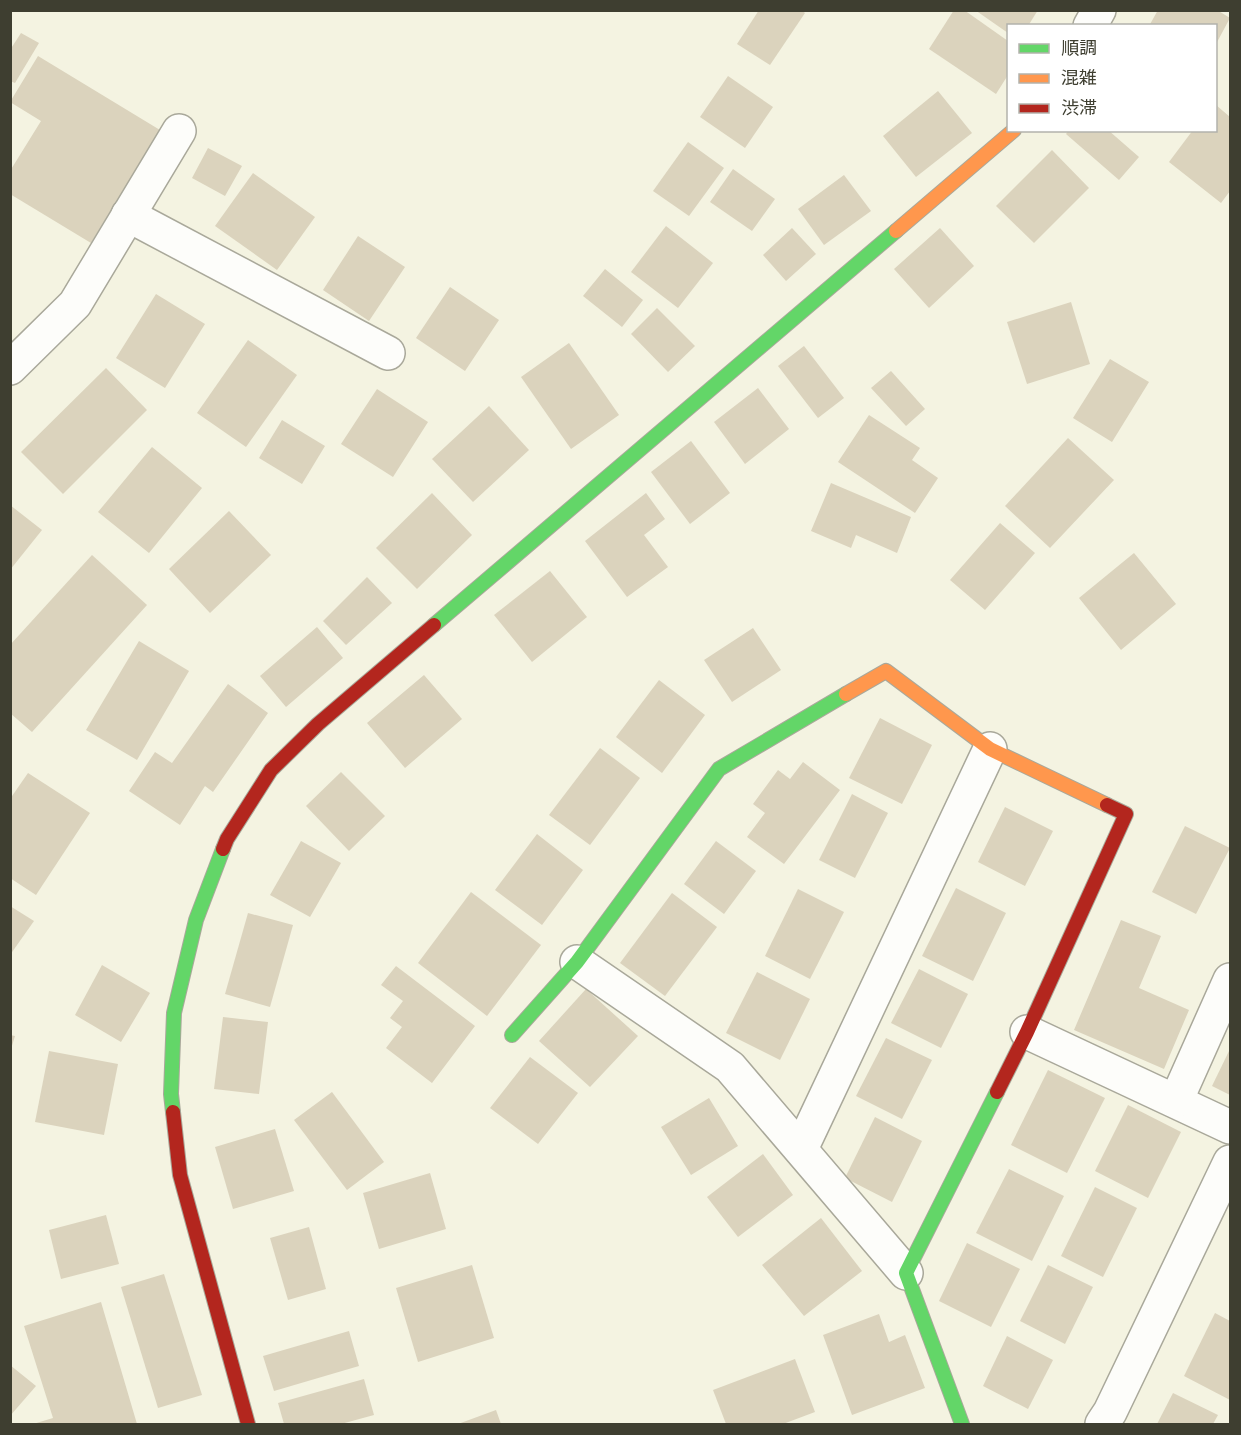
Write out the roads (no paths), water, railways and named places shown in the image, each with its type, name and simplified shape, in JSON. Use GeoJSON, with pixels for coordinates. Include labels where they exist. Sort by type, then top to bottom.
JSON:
{"type":"FeatureCollection","features":[{"type":"Feature","properties":{"kind":"street"},"geometry":{"type":"LineString","coordinates":[[1091,24],[1099,10]]}},
{"type":"Feature","properties":{"kind":"street"},"geometry":{"type":"LineString","coordinates":[[10,368],[75,304],[179,131]]}},
{"type":"Feature","properties":{"kind":"street"},"geometry":{"type":"LineString","coordinates":[[248,1425],[180,1175],[171,1094],[174,1013],[196,920],[227,839],[271,770],[318,724],[1012,132]]}},
{"type":"Feature","properties":{"kind":"street"},"geometry":{"type":"LineString","coordinates":[[128,215],[388,353]]}},
{"type":"Feature","properties":{"kind":"street"},"geometry":{"type":"LineString","coordinates":[[512,1035],[577,962],[719,769],[885,670],[990,749],[1126,814],[1027,1032],[906,1273]]}},
{"type":"Feature","properties":{"kind":"street"},"geometry":{"type":"LineString","coordinates":[[801,1149],[990,749]]}},
{"type":"Feature","properties":{"kind":"street"},"geometry":{"type":"LineString","coordinates":[[577,962],[730,1067],[906,1273],[962,1425]]}},
{"type":"Feature","properties":{"kind":"street"},"geometry":{"type":"LineString","coordinates":[[1176,1101],[1230,980]]}},
{"type":"Feature","properties":{"kind":"street"},"geometry":{"type":"LineString","coordinates":[[1027,1032],[1230,1127]]}},
{"type":"Feature","properties":{"kind":"street"},"geometry":{"type":"LineString","coordinates":[[1102,1425],[1230,1162]]}}]}
